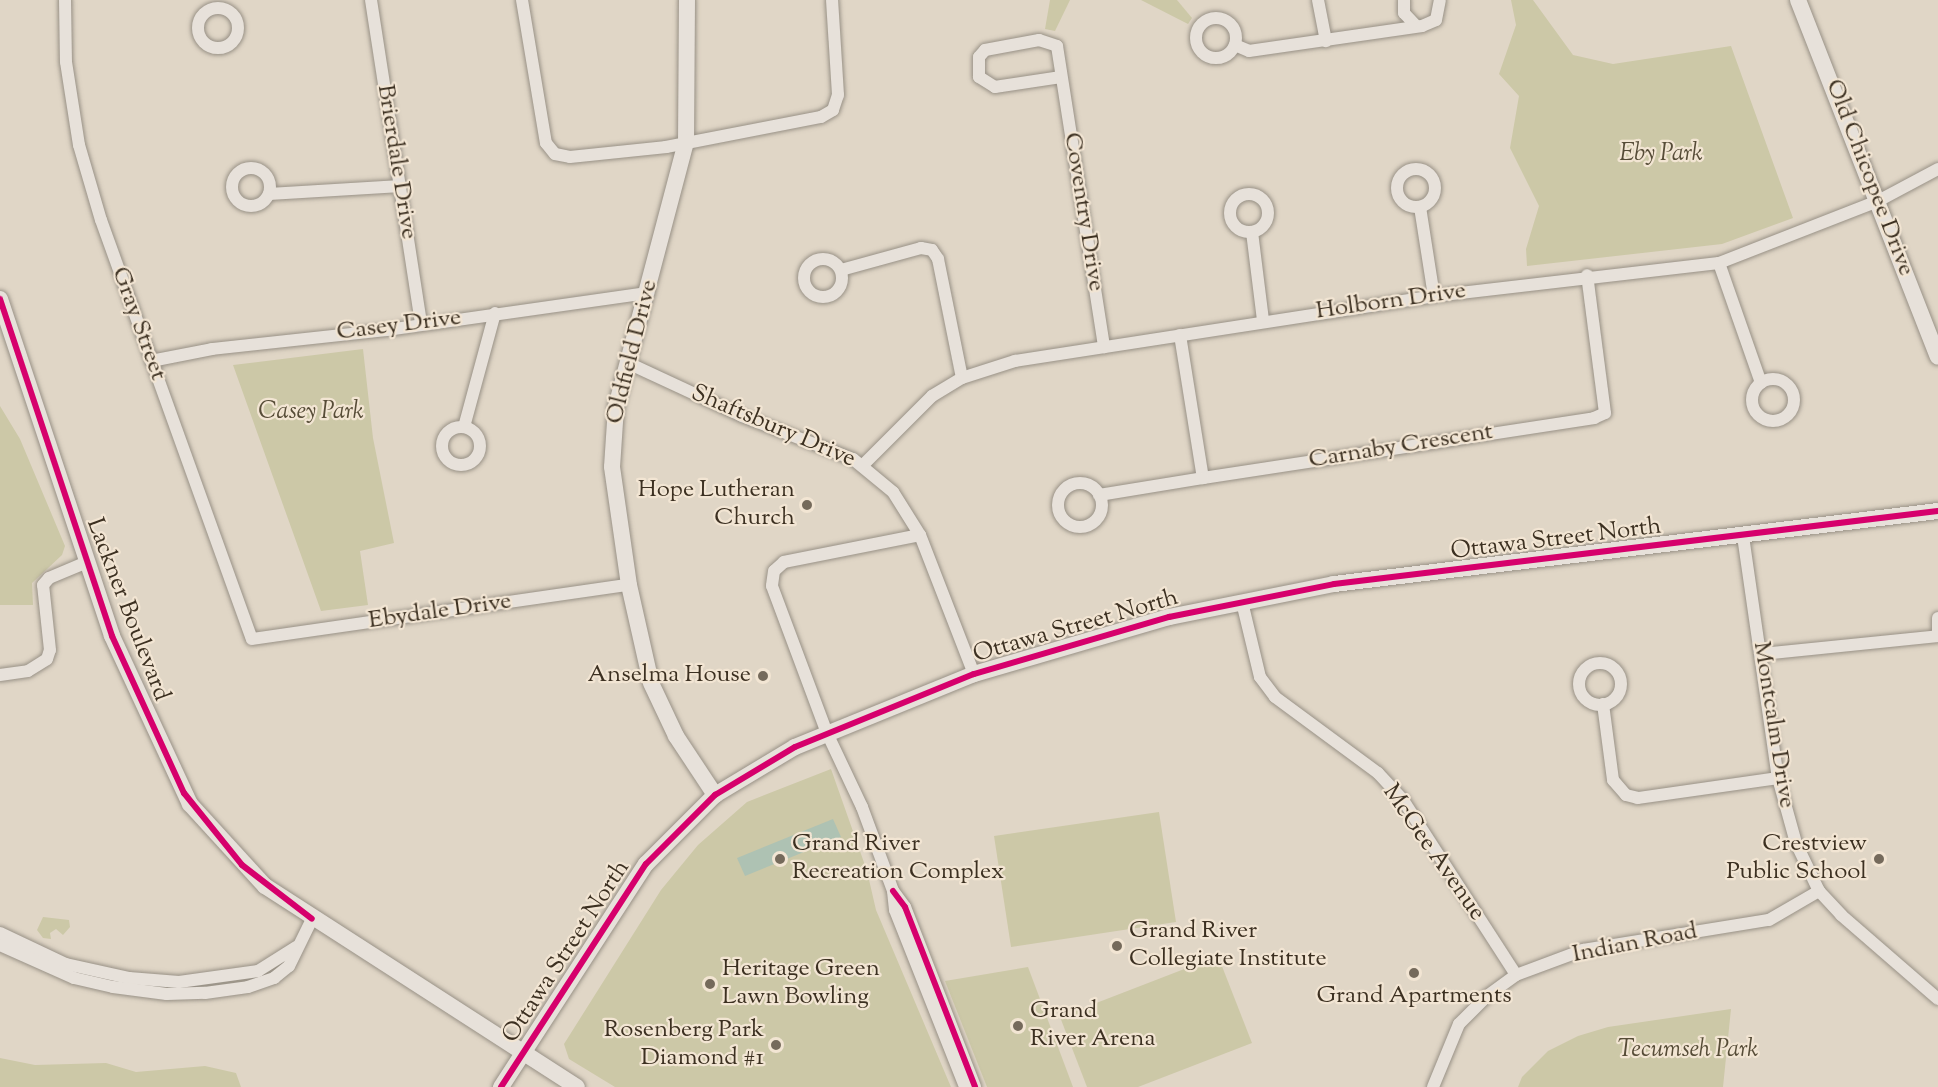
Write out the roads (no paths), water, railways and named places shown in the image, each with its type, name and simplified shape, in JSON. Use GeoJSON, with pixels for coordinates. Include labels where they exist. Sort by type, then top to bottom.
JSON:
{"type":"FeatureCollection","features":[{"type":"Feature","properties":{"kind":"main road","name":"Oldfield Drive"},"geometry":{"type":"LineString","coordinates":[[687,0],[686,142],[648,293],[627,363],[611,439],[629,585],[651,683],[676,736],[715,795]]}},
{"type":"Feature","properties":{"kind":"main road","name":"Old Chicopee Drive"},"geometry":{"type":"LineString","coordinates":[[1798,0],[1938,357]]}},
{"type":"Feature","properties":{"kind":"main road","name":"Lackner Boulevard"},"geometry":{"type":"LineString","coordinates":[[0,299],[116,647],[190,804],[242,865],[312,919],[577,1087]]}},
{"type":"Feature","properties":{"kind":"main road","name":"Ottawa Street North"},"geometry":{"type":"LineString","coordinates":[[501,1087],[646,864],[715,795],[827,733],[974,674],[1081,640],[1242,602],[1334,584],[1938,511]]}},
{"type":"Feature","properties":{"kind":"street","name":"Gray Street"},"geometry":{"type":"LineString","coordinates":[[65,0],[66,63],[79,145],[151,360],[252,639]]}},
{"type":"Feature","properties":{"kind":"street","name":"Brierdale Drive"},"geometry":{"type":"LineString","coordinates":[[371,0],[421,324]]}},
{"type":"Feature","properties":{"kind":"street"},"geometry":{"type":"LineString","coordinates":[[522,0],[546,143],[555,154],[570,157],[686,142],[821,117],[833,110],[838,95],[832,0]]}},
{"type":"Feature","properties":{"kind":"street"},"geometry":{"type":"LineString","coordinates":[[1318,0],[1326,40]]}},
{"type":"Feature","properties":{"kind":"street"},"geometry":{"type":"LineString","coordinates":[[1404,0],[1404,13],[1415,25]]}},
{"type":"Feature","properties":{"kind":"street"},"geometry":{"type":"LineString","coordinates":[[1235,45],[1249,51],[1415,25],[1436,20],[1440,0]]}},
{"type":"Feature","properties":{"kind":"street","name":"Coventry Drive"},"geometry":{"type":"LineString","coordinates":[[1061,77],[995,87],[979,77],[979,57],[985,50],[1047,40],[1057,46],[1104,347]]}},
{"type":"Feature","properties":{"kind":"street","name":"Holborn Drive"},"geometry":{"type":"LineString","coordinates":[[863,465],[932,396],[962,378],[1015,361],[1263,320],[1434,296],[1587,275],[1719,263],[1878,201],[1938,169]]}},
{"type":"Feature","properties":{"kind":"street"},"geometry":{"type":"LineString","coordinates":[[269,194],[401,186]]}},
{"type":"Feature","properties":{"kind":"street"},"geometry":{"type":"LineString","coordinates":[[1420,207],[1434,296]]}},
{"type":"Feature","properties":{"kind":"street"},"geometry":{"type":"LineString","coordinates":[[1252,232],[1263,320]]}},
{"type":"Feature","properties":{"kind":"street"},"geometry":{"type":"LineString","coordinates":[[841,270],[921,248],[932,250],[938,259],[962,378]]}},
{"type":"Feature","properties":{"kind":"street"},"geometry":{"type":"LineString","coordinates":[[1719,263],[1761,383]]}},
{"type":"Feature","properties":{"kind":"street","name":"Carnaby Crescent"},"geometry":{"type":"LineString","coordinates":[[1203,478],[1594,418],[1605,413],[1587,275]]}},
{"type":"Feature","properties":{"kind":"street","name":"Casey Drive"},"geometry":{"type":"LineString","coordinates":[[151,360],[212,349],[421,324],[648,293]]}},
{"type":"Feature","properties":{"kind":"street"},"geometry":{"type":"LineString","coordinates":[[464,427],[495,313]]}},
{"type":"Feature","properties":{"kind":"street"},"geometry":{"type":"LineString","coordinates":[[1099,495],[1203,478],[1180,334]]}},
{"type":"Feature","properties":{"kind":"street","name":"Shaftsbury Drive"},"geometry":{"type":"LineString","coordinates":[[627,363],[863,465],[893,492],[920,536],[974,674]]}},
{"type":"Feature","properties":{"kind":"street"},"geometry":{"type":"LineString","coordinates":[[920,536],[784,562],[774,571],[772,586],[827,733],[862,807],[893,891],[895,910],[960,1063],[975,1087]]}},
{"type":"Feature","properties":{"kind":"street","name":"Montcalm Drive"},"geometry":{"type":"LineString","coordinates":[[1743,536],[1762,654],[1778,778],[1796,843],[1819,891],[1840,915],[1938,999]]}},
{"type":"Feature","properties":{"kind":"street"},"geometry":{"type":"LineString","coordinates":[[0,675],[28,671],[47,659],[50,650],[43,585],[49,578],[87,562]]}},
{"type":"Feature","properties":{"kind":"street","name":"Ebydale Drive"},"geometry":{"type":"LineString","coordinates":[[252,639],[629,585]]}},
{"type":"Feature","properties":{"kind":"street","name":"McGee Avenue"},"geometry":{"type":"LineString","coordinates":[[1242,602],[1260,677],[1275,697],[1378,774],[1403,800],[1516,975]]}},
{"type":"Feature","properties":{"kind":"street"},"geometry":{"type":"LineString","coordinates":[[1762,654],[1938,635],[1938,618]]}},
{"type":"Feature","properties":{"kind":"street"},"geometry":{"type":"LineString","coordinates":[[1603,704],[1613,780],[1626,795],[1638,798],[1778,778]]}},
{"type":"Feature","properties":{"kind":"street","name":"Indian Road"},"geometry":{"type":"LineString","coordinates":[[1433,1087],[1459,1024],[1487,996],[1516,975],[1583,950],[1769,920],[1819,891]]}},
{"type":"Feature","properties":{"kind":"street"},"geometry":{"type":"LineString","coordinates":[[0,945],[74,978],[179,994],[249,987],[274,978],[289,966],[296,947],[312,919]]}},
{"type":"Feature","properties":{"kind":"street"},"geometry":{"type":"LineString","coordinates":[[0,933],[66,964],[129,978],[179,982],[258,971],[296,947]]}},
{"type":"Feature","properties":{"kind":"street"},"geometry":{"type":"LineString","coordinates":[[960,1063],[965,1087]]}},
{"type":"Feature","properties":{"kind":"place","name":"Hope Lutheran Church"},"geometry":{"type":"Point","coordinates":[807,505]}},
{"type":"Feature","properties":{"kind":"place","name":"Anselma House"},"geometry":{"type":"Point","coordinates":[763,676]}},
{"type":"Feature","properties":{"kind":"place","name":"Grand River Recreation Complex"},"geometry":{"type":"Point","coordinates":[780,859]}},
{"type":"Feature","properties":{"kind":"place","name":"Crestview Public School"},"geometry":{"type":"Point","coordinates":[1879,859]}},
{"type":"Feature","properties":{"kind":"place","name":"Grand River Collegiate Institute"},"geometry":{"type":"Point","coordinates":[1117,946]}},
{"type":"Feature","properties":{"kind":"place","name":"Grand Apartments"},"geometry":{"type":"Point","coordinates":[1414,973]}},
{"type":"Feature","properties":{"kind":"place","name":"Heritage Green Lawn Bowling"},"geometry":{"type":"Point","coordinates":[710,984]}},
{"type":"Feature","properties":{"kind":"place","name":"Grand River Arena"},"geometry":{"type":"Point","coordinates":[1018,1026]}},
{"type":"Feature","properties":{"kind":"place","name":"Rosenberg Park Diamond #1"},"geometry":{"type":"Point","coordinates":[776,1045]}},
{"type":"Feature","properties":{"kind":"park label","name":"Eby Park"},"geometry":{"type":"Point","coordinates":[1661,155]}},
{"type":"Feature","properties":{"kind":"park label","name":"Casey Park"},"geometry":{"type":"Point","coordinates":[311,413]}},
{"type":"Feature","properties":{"kind":"park label","name":"Tecumseh Park"},"geometry":{"type":"Point","coordinates":[1688,1051]}}]}
